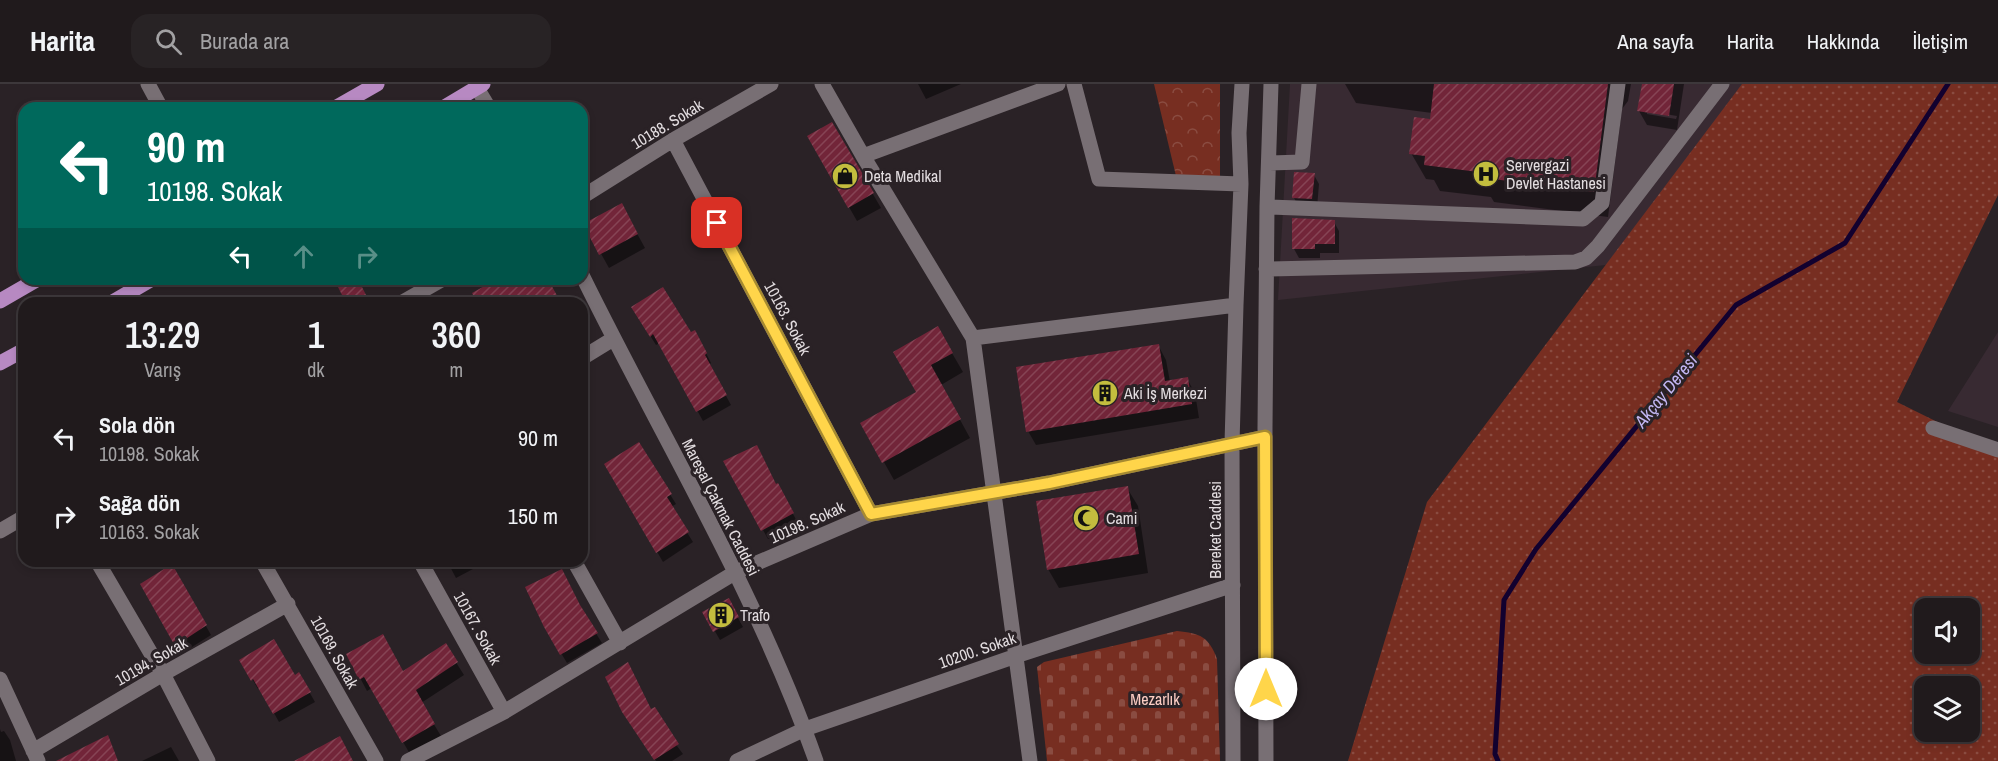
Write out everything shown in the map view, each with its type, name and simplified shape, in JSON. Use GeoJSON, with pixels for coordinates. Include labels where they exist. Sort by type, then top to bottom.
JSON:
{"type":"FeatureCollection","features":[{"type":"Feature","properties":{"kind":"main road"},"geometry":{"type":"LineString","coordinates":[[346,102],[377,84]]}},
{"type":"Feature","properties":{"kind":"main road"},"geometry":{"type":"LineString","coordinates":[[453,102],[480,86]]}},
{"type":"Feature","properties":{"kind":"main road"},"geometry":{"type":"LineString","coordinates":[[0,301],[28,285]]}},
{"type":"Feature","properties":{"kind":"main road"},"geometry":{"type":"LineString","coordinates":[[123,297],[142,285]]}},
{"type":"Feature","properties":{"kind":"main road"},"geometry":{"type":"LineString","coordinates":[[0,363],[18,353]]}},
{"type":"Feature","properties":{"kind":"street"},"geometry":{"type":"LineString","coordinates":[[148,84],[158,102]]}},
{"type":"Feature","properties":{"kind":"street","name":"10188. Sokak"},"geometry":{"type":"LineString","coordinates":[[588,193],[673,140],[771,84]]}},
{"type":"Feature","properties":{"kind":"street"},"geometry":{"type":"LineString","coordinates":[[822,84],[973,338],[1030,761]]}},
{"type":"Feature","properties":{"kind":"street"},"geometry":{"type":"LineString","coordinates":[[863,156],[1058,84]]}},
{"type":"Feature","properties":{"kind":"street"},"geometry":{"type":"LineString","coordinates":[[1074,84],[1099,179],[1241,184]]}},
{"type":"Feature","properties":{"kind":"street","name":"Bereket Caddesi"},"geometry":{"type":"LineString","coordinates":[[1233,761],[1233,442],[1242,84]]}},
{"type":"Feature","properties":{"kind":"street"},"geometry":{"type":"LineString","coordinates":[[1266,761],[1266,269],[1271,84]]}},
{"type":"Feature","properties":{"kind":"street"},"geometry":{"type":"LineString","coordinates":[[1269,163],[1302,162],[1310,84]]}},
{"type":"Feature","properties":{"kind":"street"},"geometry":{"type":"LineString","coordinates":[[1267,207],[1583,219],[1602,203],[1618,84]]}},
{"type":"Feature","properties":{"kind":"street"},"geometry":{"type":"LineString","coordinates":[[1266,269],[1575,262],[1586,258],[1598,246],[1722,84]]}},
{"type":"Feature","properties":{"kind":"street"},"geometry":{"type":"LineString","coordinates":[[480,86],[487,102]]}},
{"type":"Feature","properties":{"kind":"street","name":"10163. Sokak"},"geometry":{"type":"LineString","coordinates":[[673,140],[871,514]]}},
{"type":"Feature","properties":{"kind":"street"},"geometry":{"type":"LineString","coordinates":[[412,297],[432,285]]}},
{"type":"Feature","properties":{"kind":"street","name":"Mareşal Çakmak Caddesi"},"geometry":{"type":"LineString","coordinates":[[587,285],[736,573],[805,729],[816,761]]}},
{"type":"Feature","properties":{"kind":"street"},"geometry":{"type":"LineString","coordinates":[[973,338],[1236,305]]}},
{"type":"Feature","properties":{"kind":"street"},"geometry":{"type":"LineString","coordinates":[[588,354],[614,339]]}},
{"type":"Feature","properties":{"kind":"street"},"geometry":{"type":"LineString","coordinates":[[1933,428],[1998,450]]}},
{"type":"Feature","properties":{"kind":"street","name":"10198. Sokak"},"geometry":{"type":"LineString","coordinates":[[408,761],[504,712],[736,573],[871,514],[1049,483],[1265,437]]}},
{"type":"Feature","properties":{"kind":"street"},"geometry":{"type":"LineString","coordinates":[[0,531],[18,520]]}},
{"type":"Feature","properties":{"kind":"street"},"geometry":{"type":"LineString","coordinates":[[101,567],[163,674],[208,761]]}},
{"type":"Feature","properties":{"kind":"street","name":"10169. Sokak"},"geometry":{"type":"LineString","coordinates":[[266,567],[376,761]]}},
{"type":"Feature","properties":{"kind":"street","name":"10167. Sokak"},"geometry":{"type":"LineString","coordinates":[[423,567],[504,712]]}},
{"type":"Feature","properties":{"kind":"street"},"geometry":{"type":"LineString","coordinates":[[577,567],[620,643]]}},
{"type":"Feature","properties":{"kind":"street","name":"10200. Sokak"},"geometry":{"type":"LineString","coordinates":[[737,761],[805,729],[1016,656],[1233,585]]}},
{"type":"Feature","properties":{"kind":"street","name":"10194. Sokak"},"geometry":{"type":"LineString","coordinates":[[36,756],[163,674],[288,604]]}},
{"type":"Feature","properties":{"kind":"street"},"geometry":{"type":"LineString","coordinates":[[0,679],[36,756]]}},
{"type":"Feature","properties":{"kind":"shaded area","name":"Servergazi Devlet Hastanesi"},"geometry":{"type":"Polygon","coordinates":[[[1290,84],[1748,84],[1624,263],[1278,300],[1290,84]]]}},
{"type":"Feature","properties":{"kind":"shaded area"},"geometry":{"type":"Polygon","coordinates":[[[1998,332],[1998,427],[1948,411],[1998,332]]]}},
{"type":"Feature","properties":{"kind":"green space"},"geometry":{"type":"Polygon","coordinates":[[[1154,84],[1220,84],[1220,178],[1176,176],[1154,84]]]}},
{"type":"Feature","properties":{"kind":"green space"},"geometry":{"type":"Polygon","coordinates":[[[1742,84],[1998,84],[1998,195],[1897,402],[1998,452],[1998,761],[1348,761],[1427,502],[1742,84]]]}},
{"type":"Feature","properties":{"kind":"green space","name":"Mezarlık"},"geometry":{"type":"Polygon","coordinates":[[[1177,631],[1192,633],[1203,638],[1211,646],[1217,659],[1220,761],[1047,761],[1037,667],[1044,662],[1177,631]]]}},
{"type":"Feature","properties":{"kind":"building"},"geometry":{"type":"Polygon","coordinates":[[[1434,84],[1608,84],[1594,192],[1477,177],[1478,172],[1424,165],[1425,156],[1409,154],[1414,117],[1430,119],[1434,84]]]}},
{"type":"Feature","properties":{"kind":"building"},"geometry":{"type":"Polygon","coordinates":[[[1642,84],[1674,84],[1669,116],[1637,111],[1642,84]]]}},
{"type":"Feature","properties":{"kind":"building"},"geometry":{"type":"Polygon","coordinates":[[[832,122],[874,193],[848,208],[807,136],[832,122]]]}},
{"type":"Feature","properties":{"kind":"building"},"geometry":{"type":"Polygon","coordinates":[[[1294,172],[1315,173],[1312,199],[1292,198],[1294,172]]]}},
{"type":"Feature","properties":{"kind":"building"},"geometry":{"type":"Polygon","coordinates":[[[622,203],[638,234],[599,255],[588,234],[588,221],[622,203]]]}},
{"type":"Feature","properties":{"kind":"building"},"geometry":{"type":"Polygon","coordinates":[[[1292,218],[1335,220],[1335,244],[1315,244],[1315,249],[1292,249],[1292,218]]]}},
{"type":"Feature","properties":{"kind":"building"},"geometry":{"type":"Polygon","coordinates":[[[337,285],[361,285],[366,295],[362,297],[343,297],[337,285]]]}},
{"type":"Feature","properties":{"kind":"building"},"geometry":{"type":"Polygon","coordinates":[[[486,285],[551,285],[558,297],[474,297],[472,293],[486,285]]]}},
{"type":"Feature","properties":{"kind":"building"},"geometry":{"type":"Polygon","coordinates":[[[663,287],[691,332],[695,330],[707,353],[705,355],[727,395],[696,412],[653,334],[650,337],[631,307],[663,287]]]}},
{"type":"Feature","properties":{"kind":"building"},"geometry":{"type":"Polygon","coordinates":[[[938,326],[953,353],[931,365],[961,419],[882,463],[860,423],[916,392],[893,352],[938,326]]]}},
{"type":"Feature","properties":{"kind":"building","name":"Aki İş Merkezi"},"geometry":{"type":"Polygon","coordinates":[[[1159,344],[1165,381],[1188,377],[1192,404],[1026,432],[1016,367],[1159,344]]]}},
{"type":"Feature","properties":{"kind":"building"},"geometry":{"type":"Polygon","coordinates":[[[639,442],[672,494],[667,497],[689,532],[656,553],[604,464],[639,442]]]}},
{"type":"Feature","properties":{"kind":"building"},"geometry":{"type":"Polygon","coordinates":[[[757,445],[776,484],[778,483],[794,513],[761,531],[723,461],[757,445]]]}},
{"type":"Feature","properties":{"kind":"building","name":"Cami"},"geometry":{"type":"Polygon","coordinates":[[[1128,486],[1139,554],[1047,570],[1036,501],[1128,486]]]}},
{"type":"Feature","properties":{"kind":"building"},"geometry":{"type":"Polygon","coordinates":[[[167,567],[174,567],[207,625],[175,646],[140,584],[167,567]]]}},
{"type":"Feature","properties":{"kind":"building"},"geometry":{"type":"Polygon","coordinates":[[[562,569],[580,605],[598,633],[560,655],[525,587],[562,569]]]}},
{"type":"Feature","properties":{"kind":"building","name":"Trafo"},"geometry":{"type":"Polygon","coordinates":[[[729,598],[739,617],[713,632],[702,612],[729,598]]]}},
{"type":"Feature","properties":{"kind":"building"},"geometry":{"type":"Polygon","coordinates":[[[383,634],[403,671],[446,643],[458,662],[416,690],[435,724],[402,743],[364,677],[359,680],[346,654],[383,634]]]}},
{"type":"Feature","properties":{"kind":"building"},"geometry":{"type":"Polygon","coordinates":[[[274,639],[295,675],[299,672],[311,692],[273,714],[239,660],[274,639]]]}},
{"type":"Feature","properties":{"kind":"building"},"geometry":{"type":"Polygon","coordinates":[[[628,662],[651,709],[655,707],[679,744],[654,760],[622,712],[605,677],[628,662]]]}},
{"type":"Feature","properties":{"kind":"building"},"geometry":{"type":"Polygon","coordinates":[[[108,735],[118,761],[56,761],[108,735]]]}},
{"type":"Feature","properties":{"kind":"building"},"geometry":{"type":"Polygon","coordinates":[[[340,736],[353,761],[294,761],[340,736]]]}},
{"type":"Feature","properties":{"kind":"waterway","name":"Akçay Deresi"},"geometry":{"type":"LineString","coordinates":[[1498,761],[1495,754],[1504,600],[1536,549],[1736,305],[1845,243],[1948,84]]}},
{"type":"Feature","properties":{"kind":"place","name":"Servergazi Devlet Hastanesi"},"geometry":{"type":"Point","coordinates":[1486,174]}},
{"type":"Feature","properties":{"kind":"place","name":"Deta Medikal"},"geometry":{"type":"Point","coordinates":[845,176]}},
{"type":"Feature","properties":{"kind":"place","name":"Aki İş Merkezi"},"geometry":{"type":"Point","coordinates":[1105,393]}},
{"type":"Feature","properties":{"kind":"place","name":"Cami"},"geometry":{"type":"Point","coordinates":[1086,518]}},
{"type":"Feature","properties":{"kind":"place","name":"Trafo"},"geometry":{"type":"Point","coordinates":[721,615]}},
{"type":"Feature","properties":{"kind":"route"},"geometry":{"type":"LineString","coordinates":[[717,223],[871,514],[1049,483],[1265,437],[1266,689]]}}]}
